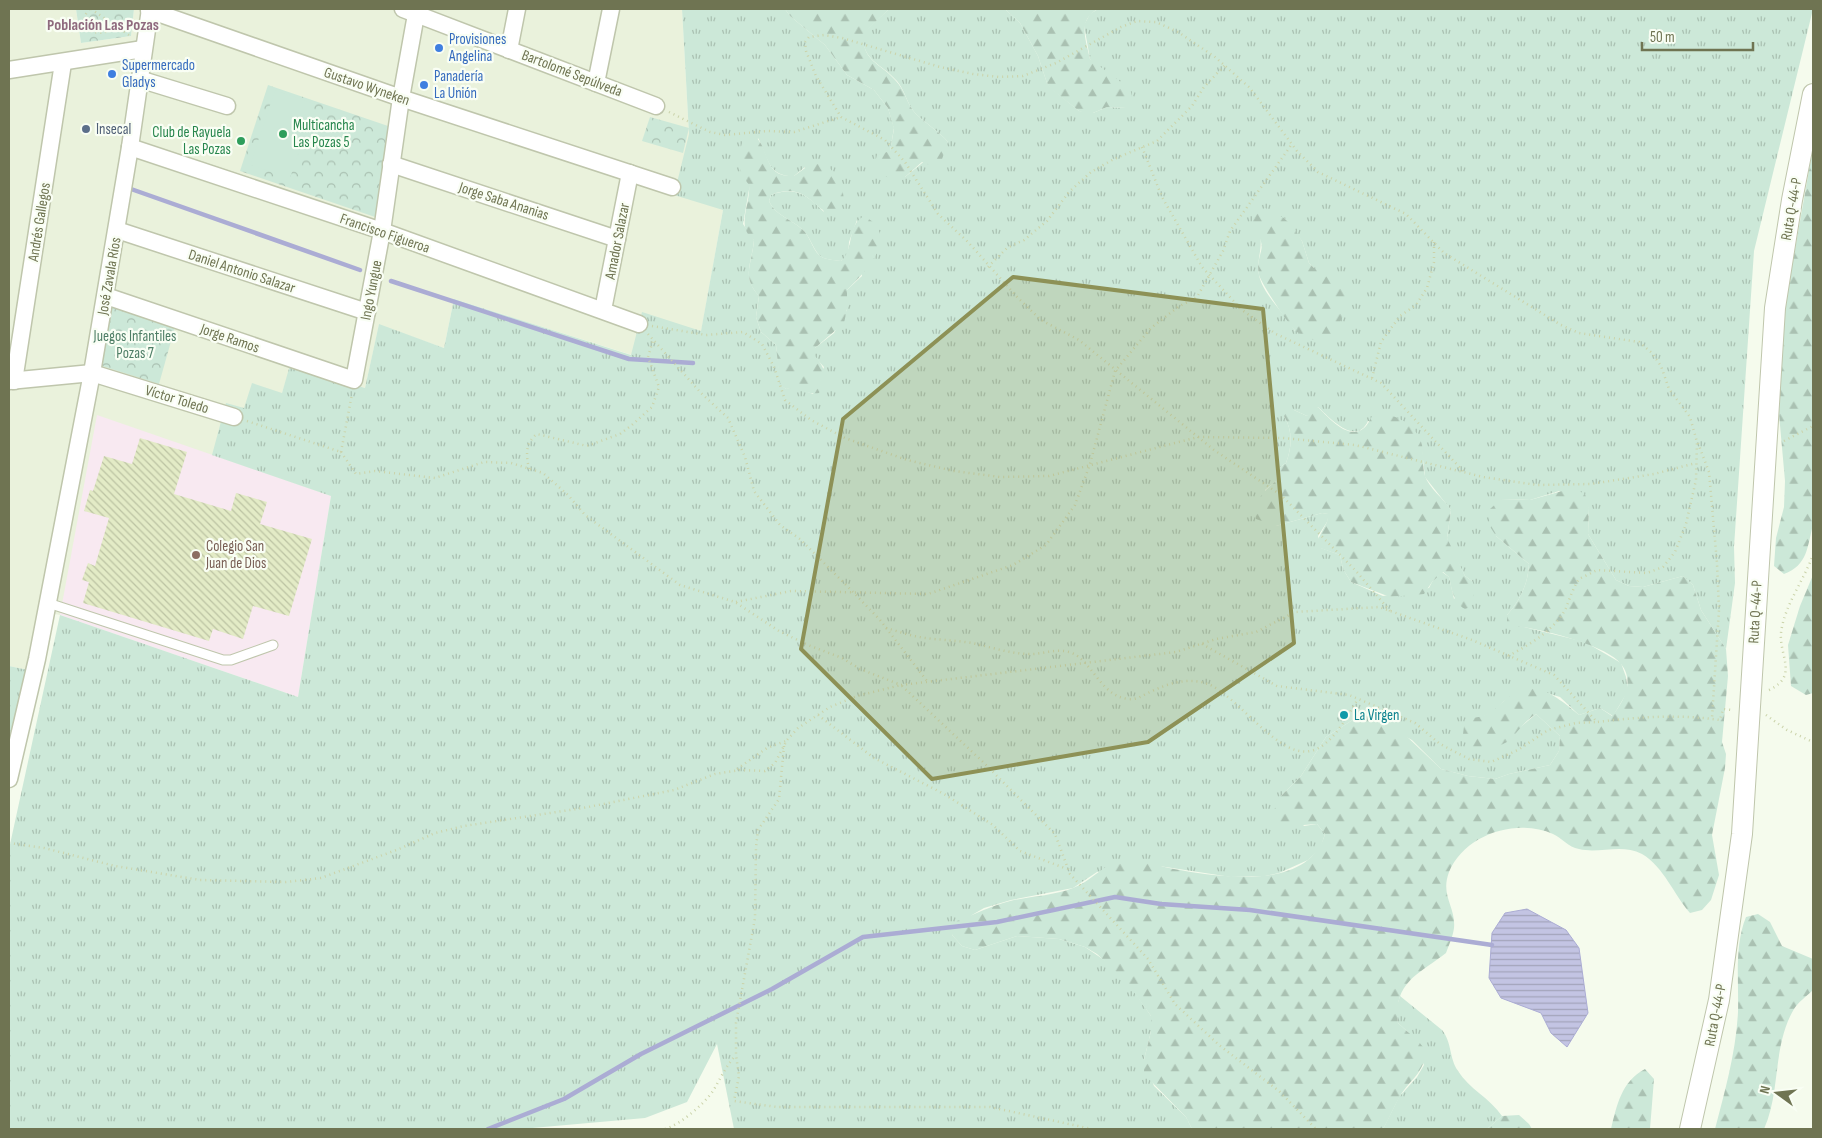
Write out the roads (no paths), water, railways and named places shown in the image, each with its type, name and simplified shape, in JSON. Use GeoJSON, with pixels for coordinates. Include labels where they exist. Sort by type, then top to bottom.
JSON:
{"type":"FeatureCollection","features":[{"type":"Feature","properties":{"kind":"street","name":"José Zavala Ríos"},"geometry":{"type":"LineString","coordinates":[[9,779],[37,659],[106,296],[130,147],[149,9]]}},
{"type":"Feature","properties":{"kind":"street","name":"Gustavo Wyneken"},"geometry":{"type":"LineString","coordinates":[[149,9],[401,98],[672,187]]}},
{"type":"Feature","properties":{"kind":"street"},"geometry":{"type":"LineString","coordinates":[[509,50],[517,9]]}},
{"type":"Feature","properties":{"kind":"street"},"geometry":{"type":"LineString","coordinates":[[596,83],[611,9]]}},
{"type":"Feature","properties":{"kind":"street","name":"Bartolomé Sepúlveda"},"geometry":{"type":"LineString","coordinates":[[412,11],[656,106]]}},
{"type":"Feature","properties":{"kind":"street","name":"Ingo Yungue"},"geometry":{"type":"LineString","coordinates":[[354,380],[382,231],[412,11]]}},
{"type":"Feature","properties":{"kind":"street"},"geometry":{"type":"LineString","coordinates":[[9,70],[143,49]]}},
{"type":"Feature","properties":{"kind":"street","name":"Andrés Gallegos"},"geometry":{"type":"LineString","coordinates":[[11,381],[63,63]]}},
{"type":"Feature","properties":{"kind":"street"},"geometry":{"type":"LineString","coordinates":[[139,78],[227,106]]}},
{"type":"Feature","properties":{"kind":"street","name":"Ruta Q-44-P"},"geometry":{"type":"LineString","coordinates":[[1690,1129],[1721,990],[1742,834],[1765,443],[1775,308],[1792,200],[1813,94]]}},
{"type":"Feature","properties":{"kind":"street","name":"Francisco Figueroa"},"geometry":{"type":"LineString","coordinates":[[130,147],[382,231],[638,324]]}},
{"type":"Feature","properties":{"kind":"street","name":"Jorge Saba Ananias"},"geometry":{"type":"LineString","coordinates":[[391,164],[617,239]]}},
{"type":"Feature","properties":{"kind":"street","name":"Amador Salazar"},"geometry":{"type":"LineString","coordinates":[[603,310],[630,173]]}},
{"type":"Feature","properties":{"kind":"street","name":"Daniel Antonio Salazar"},"geometry":{"type":"LineString","coordinates":[[117,230],[367,312]]}},
{"type":"Feature","properties":{"kind":"street","name":"Jorge Ramos"},"geometry":{"type":"LineString","coordinates":[[106,296],[354,380]]}},
{"type":"Feature","properties":{"kind":"street","name":"Víctor Toledo"},"geometry":{"type":"LineString","coordinates":[[11,381],[92,373],[234,417]]}},
{"type":"Feature","properties":{"kind":"lane"},"geometry":{"type":"LineString","coordinates":[[48,603],[223,660],[231,660],[272,645]]}},
{"type":"Feature","properties":{"kind":"water"},"geometry":{"type":"Polygon","coordinates":[[[1527,909],[1566,930],[1579,948],[1588,1013],[1567,1047],[1551,1033],[1541,1013],[1501,998],[1489,978],[1492,933],[1505,913],[1527,909]]]}},
{"type":"Feature","properties":{"kind":"waterway"},"geometry":{"type":"LineString","coordinates":[[131,189],[360,270]]}},
{"type":"Feature","properties":{"kind":"waterway"},"geometry":{"type":"LineString","coordinates":[[391,281],[629,359],[693,363]]}},
{"type":"Feature","properties":{"kind":"waterway"},"geometry":{"type":"LineString","coordinates":[[488,1129],[564,1099],[641,1054],[772,989],[863,937],[997,922],[1115,897],[1161,904],[1250,910],[1492,945]]}},
{"type":"Feature","properties":{"kind":"place","name":"Provisiones Angelina"},"geometry":{"type":"Point","coordinates":[439,48]}},
{"type":"Feature","properties":{"kind":"place","name":"Supermercado Gladys"},"geometry":{"type":"Point","coordinates":[112,74]}},
{"type":"Feature","properties":{"kind":"place","name":"Panadería La Unión"},"geometry":{"type":"Point","coordinates":[424,85]}},
{"type":"Feature","properties":{"kind":"place","name":"Insecal"},"geometry":{"type":"Point","coordinates":[86,129]}},
{"type":"Feature","properties":{"kind":"place","name":"Multicancha Las Pozas 5"},"geometry":{"type":"Point","coordinates":[283,134]}},
{"type":"Feature","properties":{"kind":"place","name":"Club de Rayuela Las Pozas"},"geometry":{"type":"Point","coordinates":[241,141]}},
{"type":"Feature","properties":{"kind":"place","name":"Colegio San Juan de Dios"},"geometry":{"type":"Point","coordinates":[196,555]}},
{"type":"Feature","properties":{"kind":"place","name":"La Virgen"},"geometry":{"type":"Point","coordinates":[1344,715]}},
{"type":"Feature","properties":{"kind":"district","name":"Población Las Pozas"},"geometry":{"type":"Point","coordinates":[103,24]}},
{"type":"Feature","properties":{"kind":"park label","name":"Juegos Infantiles Pozas 7"},"geometry":{"type":"Point","coordinates":[135,344]}}]}
